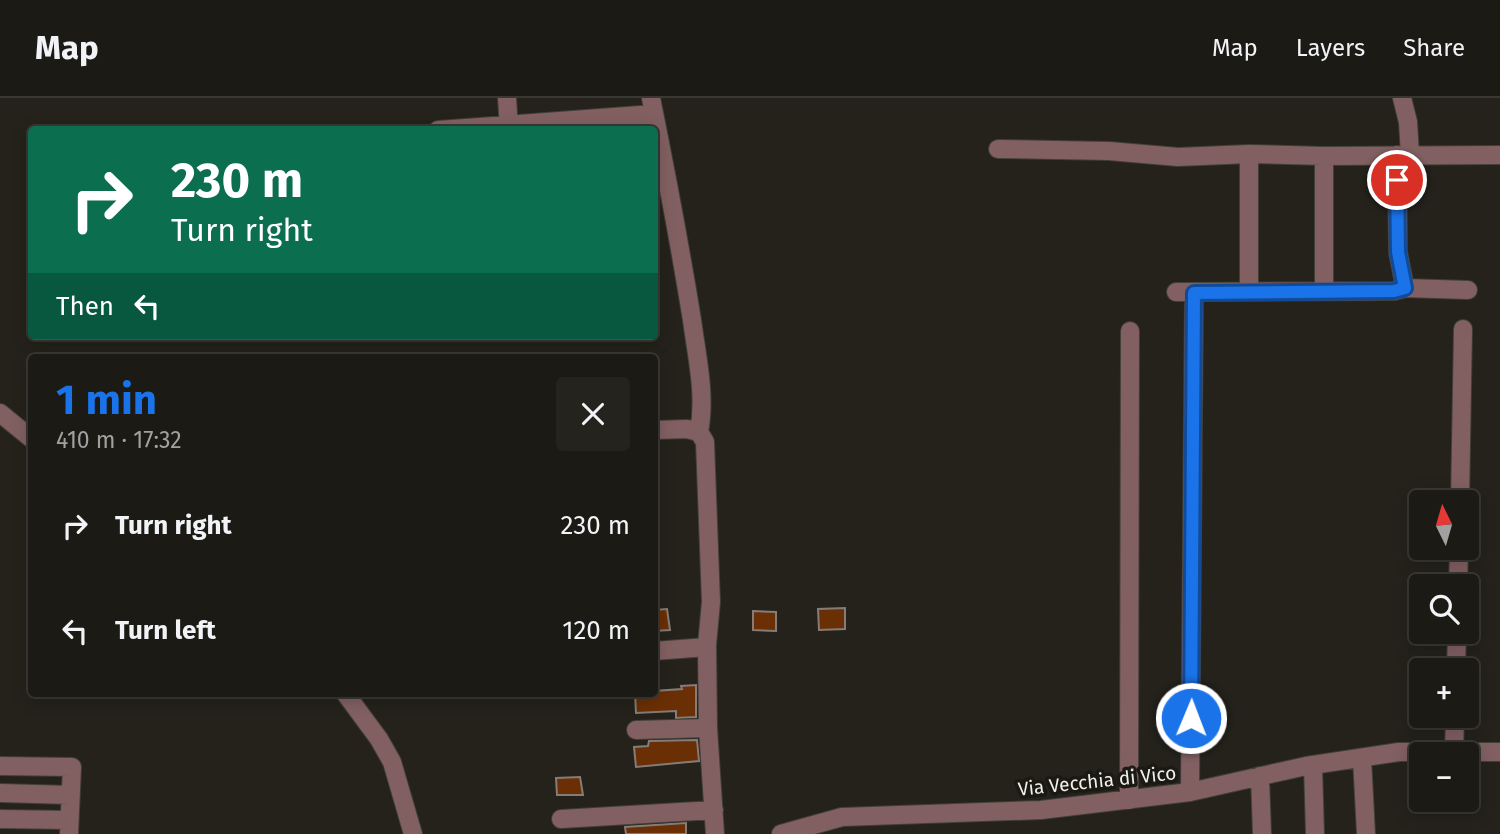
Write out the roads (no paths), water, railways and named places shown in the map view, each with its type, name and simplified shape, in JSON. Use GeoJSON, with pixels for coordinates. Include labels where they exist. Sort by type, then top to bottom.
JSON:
{"type":"FeatureCollection","features":[{"type":"Feature","properties":{"kind":"street"},"geometry":{"type":"LineString","coordinates":[[507,98],[509,126]]}},
{"type":"Feature","properties":{"kind":"street"},"geometry":{"type":"LineString","coordinates":[[1402,98],[1408,122],[1398,252],[1405,288]]}},
{"type":"Feature","properties":{"kind":"street"},"geometry":{"type":"LineString","coordinates":[[516,126],[652,106],[656,126]]}},
{"type":"Feature","properties":{"kind":"street"},"geometry":{"type":"LineString","coordinates":[[658,137],[686,284],[704,408],[699,432],[705,442],[710,531],[708,728],[715,834]]}},
{"type":"Feature","properties":{"kind":"street"},"geometry":{"type":"LineString","coordinates":[[998,149],[1109,151],[1178,157],[1249,154],[1500,155]]}},
{"type":"Feature","properties":{"kind":"street"},"geometry":{"type":"LineString","coordinates":[[1249,154],[1249,291]]}},
{"type":"Feature","properties":{"kind":"street"},"geometry":{"type":"LineString","coordinates":[[1324,156],[1324,291]]}},
{"type":"Feature","properties":{"kind":"street"},"geometry":{"type":"LineString","coordinates":[[1176,292],[1394,291],[1405,288],[1468,290]]}},
{"type":"Feature","properties":{"kind":"street"},"geometry":{"type":"LineString","coordinates":[[1190,792],[1194,293]]}},
{"type":"Feature","properties":{"kind":"street"},"geometry":{"type":"LineString","coordinates":[[1460,490],[1463,329]]}},
{"type":"Feature","properties":{"kind":"street"},"geometry":{"type":"LineString","coordinates":[[1129,800],[1130,331]]}},
{"type":"Feature","properties":{"kind":"street"},"geometry":{"type":"LineString","coordinates":[[0,413],[28,436]]}},
{"type":"Feature","properties":{"kind":"street"},"geometry":{"type":"LineString","coordinates":[[658,430],[687,429],[699,432]]}},
{"type":"Feature","properties":{"kind":"street"},"geometry":{"type":"LineString","coordinates":[[658,651],[707,647]]}},
{"type":"Feature","properties":{"kind":"street"},"geometry":{"type":"LineString","coordinates":[[348,697],[379,739],[392,762],[413,834]]}},
{"type":"Feature","properties":{"kind":"street"},"geometry":{"type":"LineString","coordinates":[[636,730],[708,728]]}},
{"type":"Feature","properties":{"kind":"street","name":"Via Vecchia di Vico"},"geometry":{"type":"LineString","coordinates":[[781,834],[842,817],[1041,810],[1129,800],[1190,792],[1314,765],[1409,752]]}},
{"type":"Feature","properties":{"kind":"street","name":"Via Vecchia di Vico"},"geometry":{"type":"LineString","coordinates":[[1479,752],[1500,752]]}},
{"type":"Feature","properties":{"kind":"street"},"geometry":{"type":"LineString","coordinates":[[1362,758],[1366,834]]}},
{"type":"Feature","properties":{"kind":"street"},"geometry":{"type":"LineString","coordinates":[[1314,765],[1315,834]]}},
{"type":"Feature","properties":{"kind":"street"},"geometry":{"type":"LineString","coordinates":[[0,766],[72,767],[69,827],[0,819]]}},
{"type":"Feature","properties":{"kind":"street"},"geometry":{"type":"LineString","coordinates":[[1261,776],[1262,834]]}},
{"type":"Feature","properties":{"kind":"street"},"geometry":{"type":"LineString","coordinates":[[0,793],[71,795]]}},
{"type":"Feature","properties":{"kind":"street"},"geometry":{"type":"LineString","coordinates":[[561,820],[714,810]]}}]}
